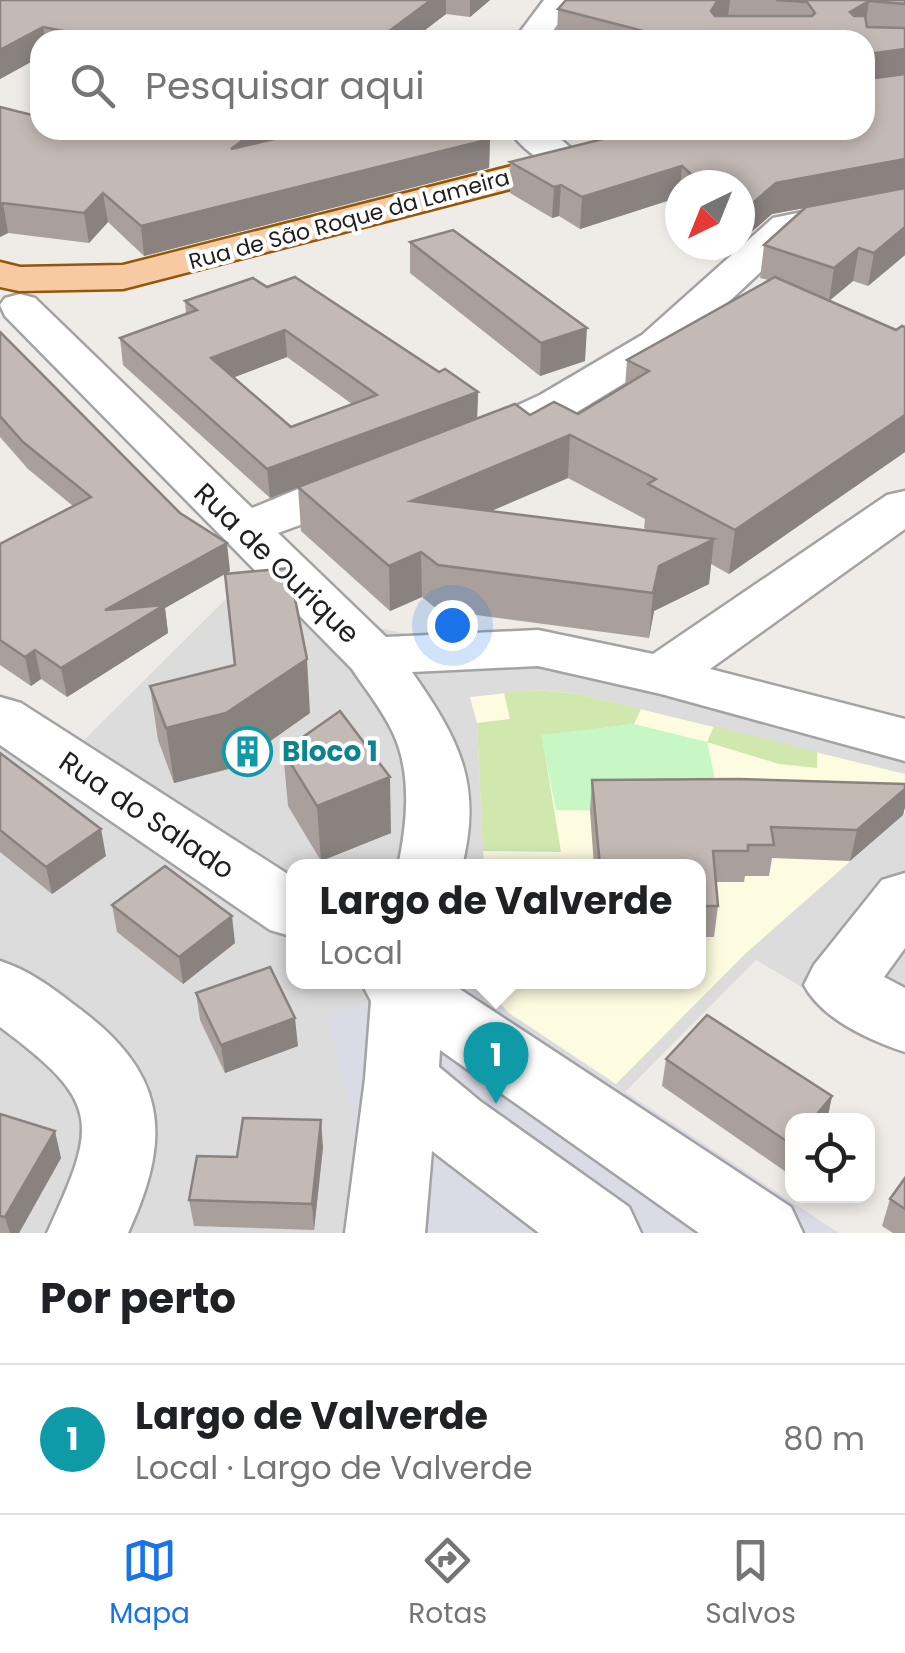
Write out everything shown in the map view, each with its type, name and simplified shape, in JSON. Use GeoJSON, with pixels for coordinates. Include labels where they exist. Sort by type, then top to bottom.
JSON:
{"type":"FeatureCollection","features":[{"type":"Feature","properties":{"kind":"main road","name":"Rua de São Roque da Lameira"},"geometry":{"type":"LineString","coordinates":[[8,295],[123,277],[656,140]]}},
{"type":"Feature","properties":{"kind":"street"},"geometry":{"type":"LineString","coordinates":[[536,30],[561,0]]}},
{"type":"Feature","properties":{"kind":"street"},"geometry":{"type":"LineString","coordinates":[[540,140],[570,162]]}},
{"type":"Feature","properties":{"kind":"street"},"geometry":{"type":"LineString","coordinates":[[241,529],[428,461],[556,404],[631,363],[728,284],[787,226],[905,203]]}},
{"type":"Feature","properties":{"kind":"street","name":"Rua de Ourique"},"geometry":{"type":"LineString","coordinates":[[8,295],[372,656],[424,734],[437,780],[432,859]]}},
{"type":"Feature","properties":{"kind":"street"},"geometry":{"type":"LineString","coordinates":[[662,675],[905,506]]}},
{"type":"Feature","properties":{"kind":"street"},"geometry":{"type":"LineString","coordinates":[[372,656],[538,648],[662,675],[905,740]]}},
{"type":"Feature","properties":{"kind":"street","name":"Rua do Salado"},"geometry":{"type":"LineString","coordinates":[[0,716],[286,907]]}},
{"type":"Feature","properties":{"kind":"street"},"geometry":{"type":"LineString","coordinates":[[905,898],[839,985],[905,1023]]}},
{"type":"Feature","properties":{"kind":"street"},"geometry":{"type":"LineString","coordinates":[[0,989],[65,1039],[94,1065],[110,1087],[120,1139],[115,1173],[87,1233]]}},
{"type":"Feature","properties":{"kind":"street"},"geometry":{"type":"LineString","coordinates":[[385,1233],[402,1079],[403,989]]}},
{"type":"Feature","properties":{"kind":"street"},"geometry":{"type":"LineString","coordinates":[[410,989],[763,1233]]}},
{"type":"Feature","properties":{"kind":"street"},"geometry":{"type":"LineString","coordinates":[[402,1079],[452,1124],[602,1233]]}},
{"type":"Feature","properties":{"kind":"shaded area"},"geometry":{"type":"Polygon","coordinates":[[[229,596],[822,723],[905,734],[905,1048],[756,960],[621,1096],[459,989],[706,989],[706,859],[286,859],[286,874],[84,740],[229,596]]]}},
{"type":"Feature","properties":{"kind":"shaded area"},"geometry":{"type":"Polygon","coordinates":[[[535,690],[579,694],[905,774],[905,813],[744,955],[616,1084],[509,1013],[491,989],[706,989],[706,859],[484,859],[477,723],[470,697],[535,690]]]}},
{"type":"Feature","properties":{"kind":"shaded area"},"geometry":{"type":"Polygon","coordinates":[[[0,737],[286,931],[286,989],[371,989],[732,1233],[0,1233],[0,737]]]}},
{"type":"Feature","properties":{"kind":"shaded area"},"geometry":{"type":"Polygon","coordinates":[[[449,989],[470,989],[785,1197],[785,1203],[794,1203],[839,1233],[346,1233],[355,1188],[354,1127],[325,1012],[449,989]]]}},
{"type":"Feature","properties":{"kind":"green space"},"geometry":{"type":"Polygon","coordinates":[[[535,690],[579,694],[641,709],[634,724],[542,736],[561,852],[483,851],[477,723],[510,719],[504,693],[535,690]]]}},
{"type":"Feature","properties":{"kind":"green space"},"geometry":{"type":"Polygon","coordinates":[[[634,724],[707,742],[722,812],[556,810],[541,735],[634,724]]]}},
{"type":"Feature","properties":{"kind":"green space"},"geometry":{"type":"Polygon","coordinates":[[[714,726],[817,752],[817,768],[779,764],[707,742],[714,726]]]}},
{"type":"Feature","properties":{"kind":"building"},"geometry":{"type":"Polygon","coordinates":[[[0,0],[431,0],[390,30],[43,27],[30,30],[30,34],[0,50],[0,0]]]}},
{"type":"Feature","properties":{"kind":"building"},"geometry":{"type":"Polygon","coordinates":[[[566,0],[718,0],[711,11],[715,16],[812,16],[815,13],[807,2],[776,0],[905,0],[905,4],[869,1],[850,12],[865,16],[867,27],[905,28],[905,49],[875,53],[875,30],[639,30],[558,9],[566,0]]]}},
{"type":"Feature","properties":{"kind":"building"},"geometry":{"type":"Polygon","coordinates":[[[905,74],[905,159],[776,183],[755,201],[755,170],[686,170],[682,166],[582,197],[561,185],[554,187],[510,162],[599,140],[875,140],[875,78],[905,74]]]}},
{"type":"Feature","properties":{"kind":"building"},"geometry":{"type":"Polygon","coordinates":[[[0,107],[30,114],[30,140],[243,140],[231,149],[269,140],[486,140],[141,226],[103,193],[84,213],[0,205],[0,107]]]}},
{"type":"Feature","properties":{"kind":"building"},"geometry":{"type":"Polygon","coordinates":[[[905,188],[905,227],[874,253],[859,248],[834,268],[764,245],[806,207],[905,188]]]}},
{"type":"Feature","properties":{"kind":"building"},"geometry":{"type":"Polygon","coordinates":[[[453,230],[587,328],[541,343],[410,242],[453,230]]]}},
{"type":"Feature","properties":{"kind":"building"},"geometry":{"type":"Polygon","coordinates":[[[295,277],[439,372],[445,369],[478,392],[267,469],[120,338],[197,310],[185,301],[253,278],[267,287],[295,277]],[[285,330],[211,358],[291,427],[377,395],[285,330]]]}},
{"type":"Feature","properties":{"kind":"building"},"geometry":{"type":"Polygon","coordinates":[[[775,277],[896,330],[905,327],[905,415],[735,530],[648,484],[656,479],[570,435],[411,501],[714,539],[659,566],[653,593],[438,565],[421,552],[389,566],[298,487],[515,404],[530,415],[554,402],[578,414],[649,371],[627,360],[775,277]]]}},
{"type":"Feature","properties":{"kind":"building"},"geometry":{"type":"Polygon","coordinates":[[[0,332],[180,513],[227,543],[105,610],[164,605],[61,668],[35,650],[25,657],[0,640],[0,544],[91,497],[23,442],[0,416],[0,332]]]}},
{"type":"Feature","properties":{"kind":"building"},"geometry":{"type":"Polygon","coordinates":[[[289,568],[307,659],[226,713],[166,728],[150,686],[235,665],[225,574],[289,568]]]}},
{"type":"Feature","properties":{"kind":"building"},"geometry":{"type":"Polygon","coordinates":[[[340,711],[390,777],[317,806],[283,751],[340,711]]]}},
{"type":"Feature","properties":{"kind":"building"},"geometry":{"type":"Polygon","coordinates":[[[0,753],[101,829],[46,867],[0,830],[0,753]]]}},
{"type":"Feature","properties":{"kind":"building"},"geometry":{"type":"Polygon","coordinates":[[[739,779],[905,784],[905,789],[857,830],[771,827],[774,845],[748,845],[748,851],[713,851],[718,906],[706,906],[706,859],[599,859],[592,780],[739,779]]]}},
{"type":"Feature","properties":{"kind":"building"},"geometry":{"type":"Polygon","coordinates":[[[165,866],[232,916],[179,957],[112,905],[165,866]]]}},
{"type":"Feature","properties":{"kind":"building"},"geometry":{"type":"Polygon","coordinates":[[[270,967],[295,1018],[221,1045],[196,993],[270,967]]]}},
{"type":"Feature","properties":{"kind":"building"},"geometry":{"type":"Polygon","coordinates":[[[707,1015],[832,1096],[818,1113],[785,1113],[785,1140],[666,1059],[707,1015]]]}},
{"type":"Feature","properties":{"kind":"building"},"geometry":{"type":"Polygon","coordinates":[[[0,1114],[55,1131],[5,1217],[0,1216],[0,1114]]]}},
{"type":"Feature","properties":{"kind":"building"},"geometry":{"type":"Polygon","coordinates":[[[243,1118],[321,1120],[312,1204],[189,1200],[197,1156],[237,1157],[243,1118]]]}},
{"type":"Feature","properties":{"kind":"building"},"geometry":{"type":"Polygon","coordinates":[[[905,1178],[905,1209],[890,1199],[905,1178]]]}},
{"type":"Feature","properties":{"kind":"place","name":"Bloco 1"},"geometry":{"type":"Point","coordinates":[247,751]}},
{"type":"Feature","properties":{"kind":"place","name":"Largo de Valverde"},"geometry":{"type":"Point","coordinates":[496,1104]}}]}
